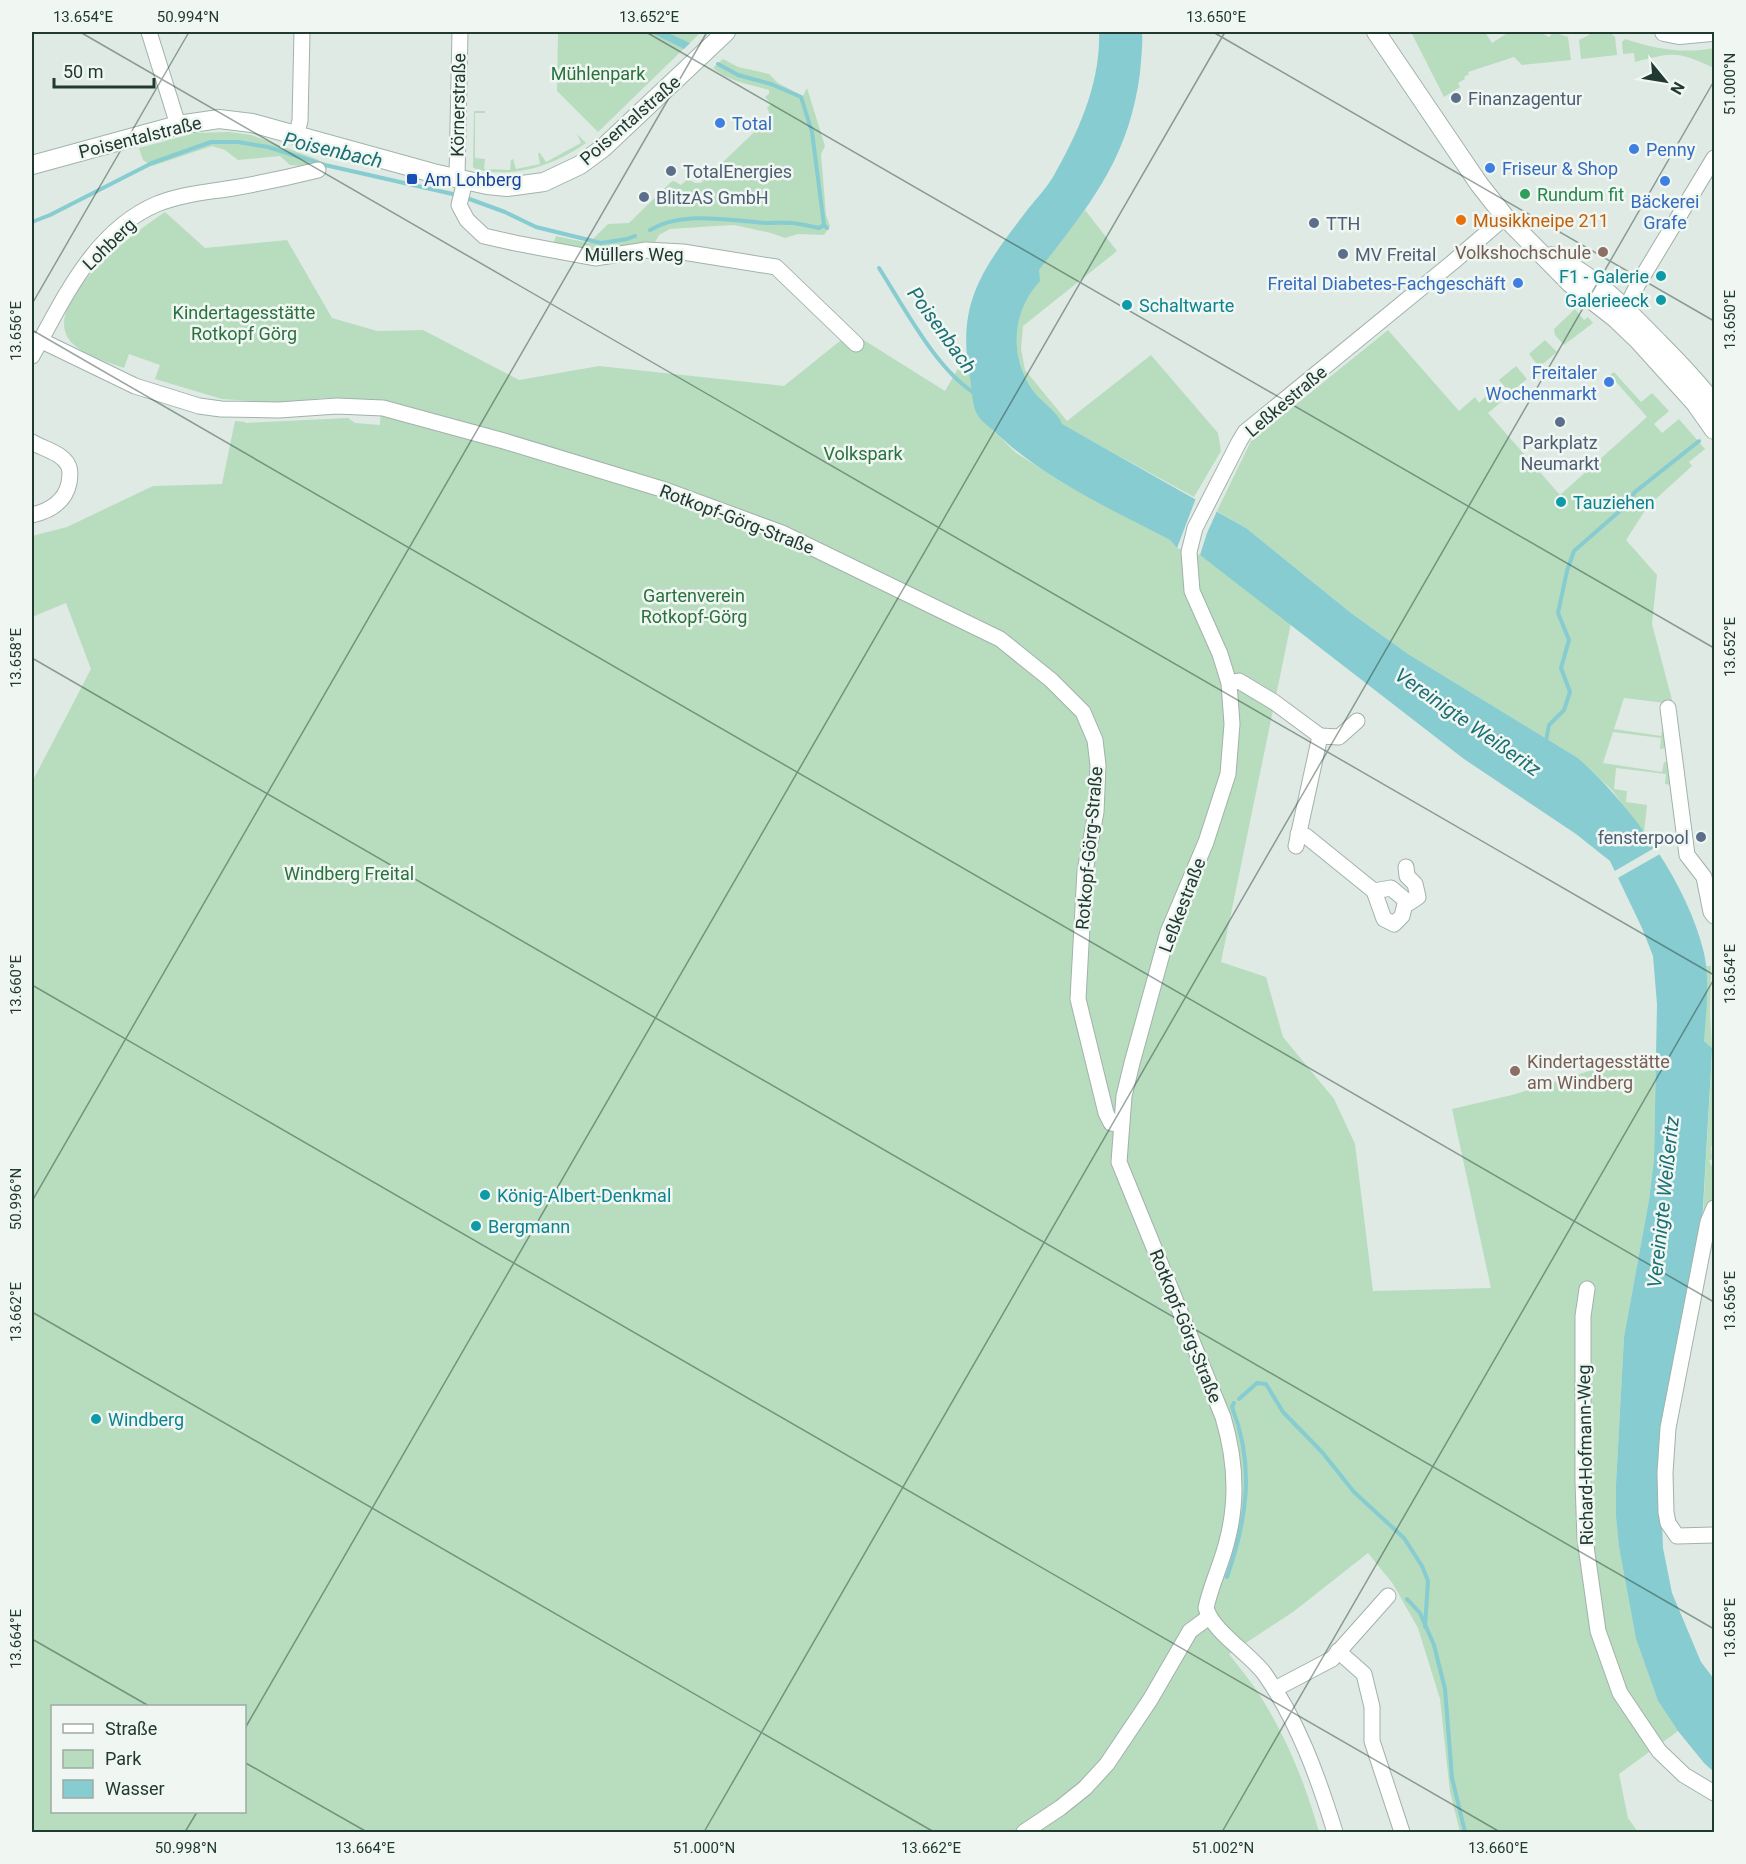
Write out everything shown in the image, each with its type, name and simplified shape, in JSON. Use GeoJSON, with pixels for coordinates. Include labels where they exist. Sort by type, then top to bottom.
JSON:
{"type":"FeatureCollection","features":[{"type":"Feature","properties":{"kind":"main road","name":"Poisentalstraße"},"geometry":{"type":"LineString","coordinates":[[32,165],[178,125],[219,119],[252,123],[461,188],[524,186],[544,182],[580,165],[603,148],[726,32]]}},
{"type":"Feature","properties":{"kind":"main road"},"geometry":{"type":"LineString","coordinates":[[1376,32],[1479,184],[1505,217],[1570,283],[1620,313],[1699,384],[1714,404]]}},
{"type":"Feature","properties":{"kind":"main road"},"geometry":{"type":"LineString","coordinates":[[1664,32],[1679,35],[1711,32]]}},
{"type":"Feature","properties":{"kind":"main road"},"geometry":{"type":"LineString","coordinates":[[1620,313],[1660,364],[1695,403],[1714,430]]}},
{"type":"Feature","properties":{"kind":"street"},"geometry":{"type":"LineString","coordinates":[[149,32],[178,125]]}},
{"type":"Feature","properties":{"kind":"street"},"geometry":{"type":"LineString","coordinates":[[296,136],[300,121],[302,32]]}},
{"type":"Feature","properties":{"kind":"street","name":"Körnerstraße"},"geometry":{"type":"LineString","coordinates":[[460,32],[461,188]]}},
{"type":"Feature","properties":{"kind":"street"},"geometry":{"type":"LineString","coordinates":[[1620,313],[1714,158]]}},
{"type":"Feature","properties":{"kind":"street","name":"Lohberg"},"geometry":{"type":"LineString","coordinates":[[32,357],[37,341],[89,259],[117,231],[146,210],[156,204],[176,198],[318,170]]}},
{"type":"Feature","properties":{"kind":"street","name":"Müllers Weg"},"geometry":{"type":"LineString","coordinates":[[461,188],[459,206],[466,220],[484,236],[595,258],[646,250],[682,252],[776,267],[856,344]]}},
{"type":"Feature","properties":{"kind":"street","name":"Leßkestraße"},"geometry":{"type":"LineString","coordinates":[[1121,1125],[1124,1096],[1132,1063],[1168,933],[1206,842],[1227,774],[1232,724],[1229,683],[1220,654],[1192,591],[1189,552],[1195,528],[1245,432],[1505,217]]}},
{"type":"Feature","properties":{"kind":"street","name":"Rotkopf-Görg-Straße"},"geometry":{"type":"LineString","coordinates":[[37,341],[135,386],[199,406],[221,409],[279,410],[338,406],[383,408],[504,441],[665,490],[802,542],[1000,639],[1051,680],[1083,712],[1095,740],[1098,765],[1096,812],[1085,871],[1078,999],[1106,1113],[1111,1123],[1121,1125],[1119,1162],[1223,1417],[1231,1444],[1234,1502],[1228,1538],[1206,1608],[1209,1617]]}},
{"type":"Feature","properties":{"kind":"street"},"geometry":{"type":"LineString","coordinates":[[32,442],[58,455],[68,464],[70,476],[67,492],[58,503],[32,515]]}},
{"type":"Feature","properties":{"kind":"street"},"geometry":{"type":"LineString","coordinates":[[1229,683],[1239,681],[1248,686],[1320,736],[1339,737],[1357,721]]}},
{"type":"Feature","properties":{"kind":"street"},"geometry":{"type":"LineString","coordinates":[[1668,708],[1687,855],[1704,877],[1711,912],[1714,916]]}},
{"type":"Feature","properties":{"kind":"street"},"geometry":{"type":"LineString","coordinates":[[1320,736],[1297,840],[1306,836],[1374,891],[1384,919],[1394,924],[1402,916],[1406,900]]}},
{"type":"Feature","properties":{"kind":"street"},"geometry":{"type":"LineString","coordinates":[[1374,891],[1391,888],[1409,903],[1418,897],[1415,884],[1407,876],[1406,867]]}},
{"type":"Feature","properties":{"kind":"street"},"geometry":{"type":"LineString","coordinates":[[1714,1208],[1708,1222],[1668,1428],[1665,1473],[1668,1523],[1677,1536],[1714,1535]]}},
{"type":"Feature","properties":{"kind":"street","name":"Richard-Hofmann-Weg"},"geometry":{"type":"LineString","coordinates":[[1587,1289],[1583,1316],[1583,1482],[1586,1539],[1598,1631],[1620,1693],[1659,1751],[1684,1775],[1714,1793]]}},
{"type":"Feature","properties":{"kind":"street"},"geometry":{"type":"LineString","coordinates":[[1275,1689],[1332,1659],[1388,1596]]}},
{"type":"Feature","properties":{"kind":"street"},"geometry":{"type":"LineString","coordinates":[[1024,1833],[1060,1808],[1097,1775],[1150,1700],[1190,1631],[1209,1617],[1262,1670],[1275,1689],[1312,1764],[1335,1833]]}},
{"type":"Feature","properties":{"kind":"street"},"geometry":{"type":"LineString","coordinates":[[1338,1651],[1364,1674],[1372,1707],[1372,1741],[1402,1833]]}},
{"type":"Feature","properties":{"kind":"green space","name":"Mühlenpark"},"geometry":{"type":"Polygon","coordinates":[[[558,32],[701,32],[598,132],[557,91],[558,32]]]}},
{"type":"Feature","properties":{"kind":"green space"},"geometry":{"type":"Polygon","coordinates":[[[1411,32],[1485,32],[1492,43],[1509,32],[1540,32],[1549,37],[1553,32],[1568,37],[1571,60],[1522,65],[1514,57],[1468,72],[1465,79],[1458,83],[1460,87],[1444,97],[1411,32]]]}},
{"type":"Feature","properties":{"kind":"green space"},"geometry":{"type":"Polygon","coordinates":[[[1590,32],[1610,32],[1615,37],[1617,55],[1581,59],[1579,40],[1589,35],[1590,32]]]}},
{"type":"Feature","properties":{"kind":"green space"},"geometry":{"type":"Polygon","coordinates":[[[1625,39],[1669,50],[1691,51],[1714,48],[1714,68],[1692,58],[1675,55],[1635,62],[1634,53],[1623,54],[1622,42],[1625,39]]]}},
{"type":"Feature","properties":{"kind":"green space"},"geometry":{"type":"Polygon","coordinates":[[[723,59],[738,67],[769,74],[778,83],[803,96],[807,88],[825,146],[821,154],[826,215],[830,226],[824,235],[798,234],[785,238],[734,225],[670,229],[659,235],[653,246],[594,255],[553,245],[556,236],[589,243],[608,224],[629,223],[671,182],[674,181],[681,185],[688,179],[701,183],[768,119],[767,108],[771,104],[765,97],[769,94],[769,90],[719,73],[713,68],[723,59]]]}},
{"type":"Feature","properties":{"kind":"green space"},"geometry":{"type":"Polygon","coordinates":[[[474,111],[485,111],[485,113],[475,113],[475,158],[485,159],[484,169],[510,170],[513,159],[516,169],[540,164],[538,153],[546,162],[581,143],[577,134],[586,143],[561,158],[534,168],[505,172],[476,169],[473,167],[474,111]]]}},
{"type":"Feature","properties":{"kind":"green space"},"geometry":{"type":"Polygon","coordinates":[[[229,132],[251,135],[319,160],[316,167],[290,165],[280,156],[238,160],[225,150],[212,146],[152,166],[143,160],[139,148],[195,133],[229,132]]]}},
{"type":"Feature","properties":{"kind":"green space"},"geometry":{"type":"Polygon","coordinates":[[[1085,210],[1117,251],[1023,326],[1021,349],[1025,370],[1067,421],[1151,355],[1218,433],[1221,451],[1194,497],[1061,424],[1053,411],[1034,392],[1020,365],[1017,335],[1023,307],[1039,281],[1039,270],[1085,210]]]}},
{"type":"Feature","properties":{"kind":"green space"},"geometry":{"type":"Polygon","coordinates":[[[165,212],[205,248],[287,240],[332,318],[377,331],[423,330],[519,380],[599,366],[784,386],[851,332],[945,391],[966,355],[977,414],[1015,452],[1065,484],[1170,540],[1177,548],[1200,555],[1291,623],[1221,962],[1266,977],[1283,1037],[1334,1099],[1355,1144],[1373,1291],[1491,1288],[1452,1109],[1512,1095],[1631,1058],[1656,1057],[1654,1159],[1649,1200],[1624,1337],[1616,1517],[1619,1547],[1636,1639],[1658,1701],[1678,1731],[1619,1774],[1628,1818],[1638,1832],[1460,1832],[1450,1792],[1440,1699],[1418,1628],[1393,1584],[1368,1553],[1293,1612],[1229,1654],[1251,1682],[1280,1731],[1302,1781],[1319,1832],[32,1832],[32,782],[91,669],[66,603],[32,617],[32,536],[67,527],[153,486],[222,484],[235,421],[245,423],[348,418],[355,423],[380,425],[381,402],[324,398],[280,403],[222,399],[155,379],[160,365],[129,354],[124,368],[96,358],[76,347],[71,342],[64,326],[68,308],[79,288],[95,269],[134,234],[165,212]]]}},
{"type":"Feature","properties":{"kind":"green space"},"geometry":{"type":"Polygon","coordinates":[[[1575,309],[1584,320],[1588,317],[1593,323],[1564,345],[1555,335],[1554,329],[1575,309]]]}},
{"type":"Feature","properties":{"kind":"green space"},"geometry":{"type":"Polygon","coordinates":[[[1388,330],[1459,411],[1475,397],[1479,403],[1491,391],[1501,402],[1488,413],[1560,495],[1647,417],[1610,375],[1614,372],[1641,402],[1652,393],[1669,411],[1654,424],[1662,433],[1679,419],[1705,449],[1689,462],[1692,466],[1648,506],[1626,540],[1657,575],[1652,624],[1673,704],[1624,698],[1614,729],[1661,736],[1663,726],[1666,748],[1660,749],[1661,738],[1613,732],[1603,763],[1662,772],[1664,762],[1668,762],[1672,785],[1665,784],[1666,774],[1616,768],[1614,789],[1627,791],[1626,802],[1647,805],[1644,833],[1612,790],[1578,758],[1408,654],[1351,613],[1246,528],[1217,511],[1251,441],[1388,330]]]}},
{"type":"Feature","properties":{"kind":"green space"},"geometry":{"type":"Polygon","coordinates":[[[1545,340],[1557,352],[1539,367],[1529,354],[1545,340]]]}},
{"type":"Feature","properties":{"kind":"green space"},"geometry":{"type":"Polygon","coordinates":[[[1516,366],[1527,379],[1510,393],[1499,380],[1516,366]]]}},
{"type":"Feature","properties":{"kind":"green space"},"geometry":{"type":"Polygon","coordinates":[[[1705,966],[1711,966],[1712,1048],[1704,1041],[1705,966]]]}},
{"type":"Feature","properties":{"kind":"green space"},"geometry":{"type":"Polygon","coordinates":[[[1712,1055],[1714,1144],[1711,1147],[1712,1159],[1709,1161],[1714,1170],[1714,1205],[1707,1214],[1703,1214],[1712,1055]]]}},
{"type":"Feature","properties":{"kind":"water"},"geometry":{"type":"Polygon","coordinates":[[[650,32],[666,32],[690,43],[684,49],[650,32]]]}},
{"type":"Feature","properties":{"kind":"water","name":"Vereinigte Weißeritz"},"geometry":{"type":"Polygon","coordinates":[[[1099,32],[1142,32],[1140,73],[1135,103],[1117,156],[1075,224],[1039,270],[1040,281],[1030,293],[1023,307],[1017,335],[1017,350],[1020,365],[1034,392],[1062,424],[1246,528],[1351,613],[1408,654],[1578,758],[1618,799],[1655,847],[1685,900],[1696,927],[1704,953],[1707,975],[1704,1041],[1712,1048],[1702,1224],[1660,1473],[1663,1548],[1672,1593],[1701,1662],[1714,1679],[1714,1772],[1678,1731],[1658,1701],[1636,1639],[1619,1547],[1616,1484],[1624,1337],[1649,1200],[1654,1159],[1657,1004],[1653,956],[1610,861],[1576,834],[1464,759],[1200,555],[1177,548],[1170,540],[1055,478],[1012,447],[982,421],[975,410],[967,352],[967,329],[976,289],[996,252],[1053,177],[1071,143],[1092,89],[1099,51],[1099,32]]]}},
{"type":"Feature","properties":{"kind":"pier"},"geometry":{"type":"Polygon","coordinates":[[[1196,498],[1217,511],[1200,555],[1177,548],[1196,498]]]}},
{"type":"Feature","properties":{"kind":"pier"},"geometry":{"type":"Polygon","coordinates":[[[1656,847],[1660,854],[1616,879],[1613,872],[1656,847]]]}},
{"type":"Feature","properties":{"kind":"waterway"},"geometry":{"type":"LineString","coordinates":[[718,64],[738,75],[771,84],[801,97],[812,132],[824,225]]}},
{"type":"Feature","properties":{"kind":"waterway","name":"Poisenbach"},"geometry":{"type":"LineString","coordinates":[[32,222],[152,163],[211,142],[238,142],[268,147],[325,165],[457,195]]}},
{"type":"Feature","properties":{"kind":"waterway","name":"Poisenbach"},"geometry":{"type":"LineString","coordinates":[[464,197],[505,212],[536,227],[601,243],[635,236]]}},
{"type":"Feature","properties":{"kind":"waterway","name":"Poisenbach"},"geometry":{"type":"LineString","coordinates":[[650,230],[674,221],[701,218],[792,223],[819,228],[824,225],[827,228]]}},
{"type":"Feature","properties":{"kind":"waterway","name":"Poisenbach"},"geometry":{"type":"LineString","coordinates":[[879,268],[910,319],[935,354],[962,384],[976,394]]}},
{"type":"Feature","properties":{"kind":"waterway"},"geometry":{"type":"LineString","coordinates":[[1546,741],[1549,725],[1564,710],[1570,692],[1561,668],[1569,640],[1558,613],[1574,551],[1622,509],[1635,492],[1699,441]]}},
{"type":"Feature","properties":{"kind":"waterway"},"geometry":{"type":"LineString","coordinates":[[1239,1399],[1257,1383],[1266,1384],[1283,1412],[1322,1452],[1354,1492],[1404,1538],[1422,1566],[1428,1581],[1425,1627]]}},
{"type":"Feature","properties":{"kind":"waterway"},"geometry":{"type":"LineString","coordinates":[[1227,1577],[1239,1534],[1246,1492],[1244,1450],[1232,1407],[1234,1403]]}},
{"type":"Feature","properties":{"kind":"waterway"},"geometry":{"type":"LineString","coordinates":[[1407,1599],[1420,1613],[1434,1645],[1445,1689],[1452,1778],[1465,1832]]}},
{"type":"Feature","properties":{"kind":"place","name":"Finanzagentur"},"geometry":{"type":"Point","coordinates":[1456,98]}},
{"type":"Feature","properties":{"kind":"place","name":"Total"},"geometry":{"type":"Point","coordinates":[720,123]}},
{"type":"Feature","properties":{"kind":"place","name":"Penny"},"geometry":{"type":"Point","coordinates":[1634,149]}},
{"type":"Feature","properties":{"kind":"place","name":"Friseur & Shop"},"geometry":{"type":"Point","coordinates":[1490,168]}},
{"type":"Feature","properties":{"kind":"place","name":"TotalEnergies"},"geometry":{"type":"Point","coordinates":[671,171]}},
{"type":"Feature","properties":{"kind":"place","name":"Am Lohberg"},"geometry":{"type":"Point","coordinates":[412,179]}},
{"type":"Feature","properties":{"kind":"place","name":"Bäckerei Grafe"},"geometry":{"type":"Point","coordinates":[1665,181]}},
{"type":"Feature","properties":{"kind":"place","name":"Rundum fit"},"geometry":{"type":"Point","coordinates":[1525,194]}},
{"type":"Feature","properties":{"kind":"place","name":"BlitzAS GmbH"},"geometry":{"type":"Point","coordinates":[644,197]}},
{"type":"Feature","properties":{"kind":"place","name":"Musikkneipe 211"},"geometry":{"type":"Point","coordinates":[1461,220]}},
{"type":"Feature","properties":{"kind":"place","name":"TTH"},"geometry":{"type":"Point","coordinates":[1314,223]}},
{"type":"Feature","properties":{"kind":"place","name":"Volkshochschule"},"geometry":{"type":"Point","coordinates":[1603,252]}},
{"type":"Feature","properties":{"kind":"place","name":"MV Freital"},"geometry":{"type":"Point","coordinates":[1343,254]}},
{"type":"Feature","properties":{"kind":"place","name":"F1 - Galerie"},"geometry":{"type":"Point","coordinates":[1661,276]}},
{"type":"Feature","properties":{"kind":"place","name":"Freital Diabetes-Fachgeschäft"},"geometry":{"type":"Point","coordinates":[1518,283]}},
{"type":"Feature","properties":{"kind":"place","name":"Galerieeck"},"geometry":{"type":"Point","coordinates":[1661,300]}},
{"type":"Feature","properties":{"kind":"place","name":"Schaltwarte"},"geometry":{"type":"Point","coordinates":[1127,305]}},
{"type":"Feature","properties":{"kind":"place","name":"Freitaler Wochenmarkt"},"geometry":{"type":"Point","coordinates":[1609,382]}},
{"type":"Feature","properties":{"kind":"place","name":"Parkplatz Neumarkt"},"geometry":{"type":"Point","coordinates":[1560,422]}},
{"type":"Feature","properties":{"kind":"place","name":"Tauziehen"},"geometry":{"type":"Point","coordinates":[1561,502]}},
{"type":"Feature","properties":{"kind":"place","name":"fensterpool"},"geometry":{"type":"Point","coordinates":[1701,837]}},
{"type":"Feature","properties":{"kind":"place","name":"Kindertagesstätte am Windberg"},"geometry":{"type":"Point","coordinates":[1515,1071]}},
{"type":"Feature","properties":{"kind":"place","name":"König-Albert-Denkmal"},"geometry":{"type":"Point","coordinates":[485,1195]}},
{"type":"Feature","properties":{"kind":"place","name":"Bergmann"},"geometry":{"type":"Point","coordinates":[476,1226]}},
{"type":"Feature","properties":{"kind":"place","name":"Windberg"},"geometry":{"type":"Point","coordinates":[96,1419]}},
{"type":"Feature","properties":{"kind":"park label","name":"Kindertagesstätte Rotkopf Görg"},"geometry":{"type":"Point","coordinates":[244,322]}},
{"type":"Feature","properties":{"kind":"park label","name":"Volkspark"},"geometry":{"type":"Point","coordinates":[863,453]}},
{"type":"Feature","properties":{"kind":"park label","name":"Gartenverein Rotkopf-Görg"},"geometry":{"type":"Point","coordinates":[694,605]}},
{"type":"Feature","properties":{"kind":"park label","name":"Windberg Freital"},"geometry":{"type":"Point","coordinates":[349,873]}}]}
